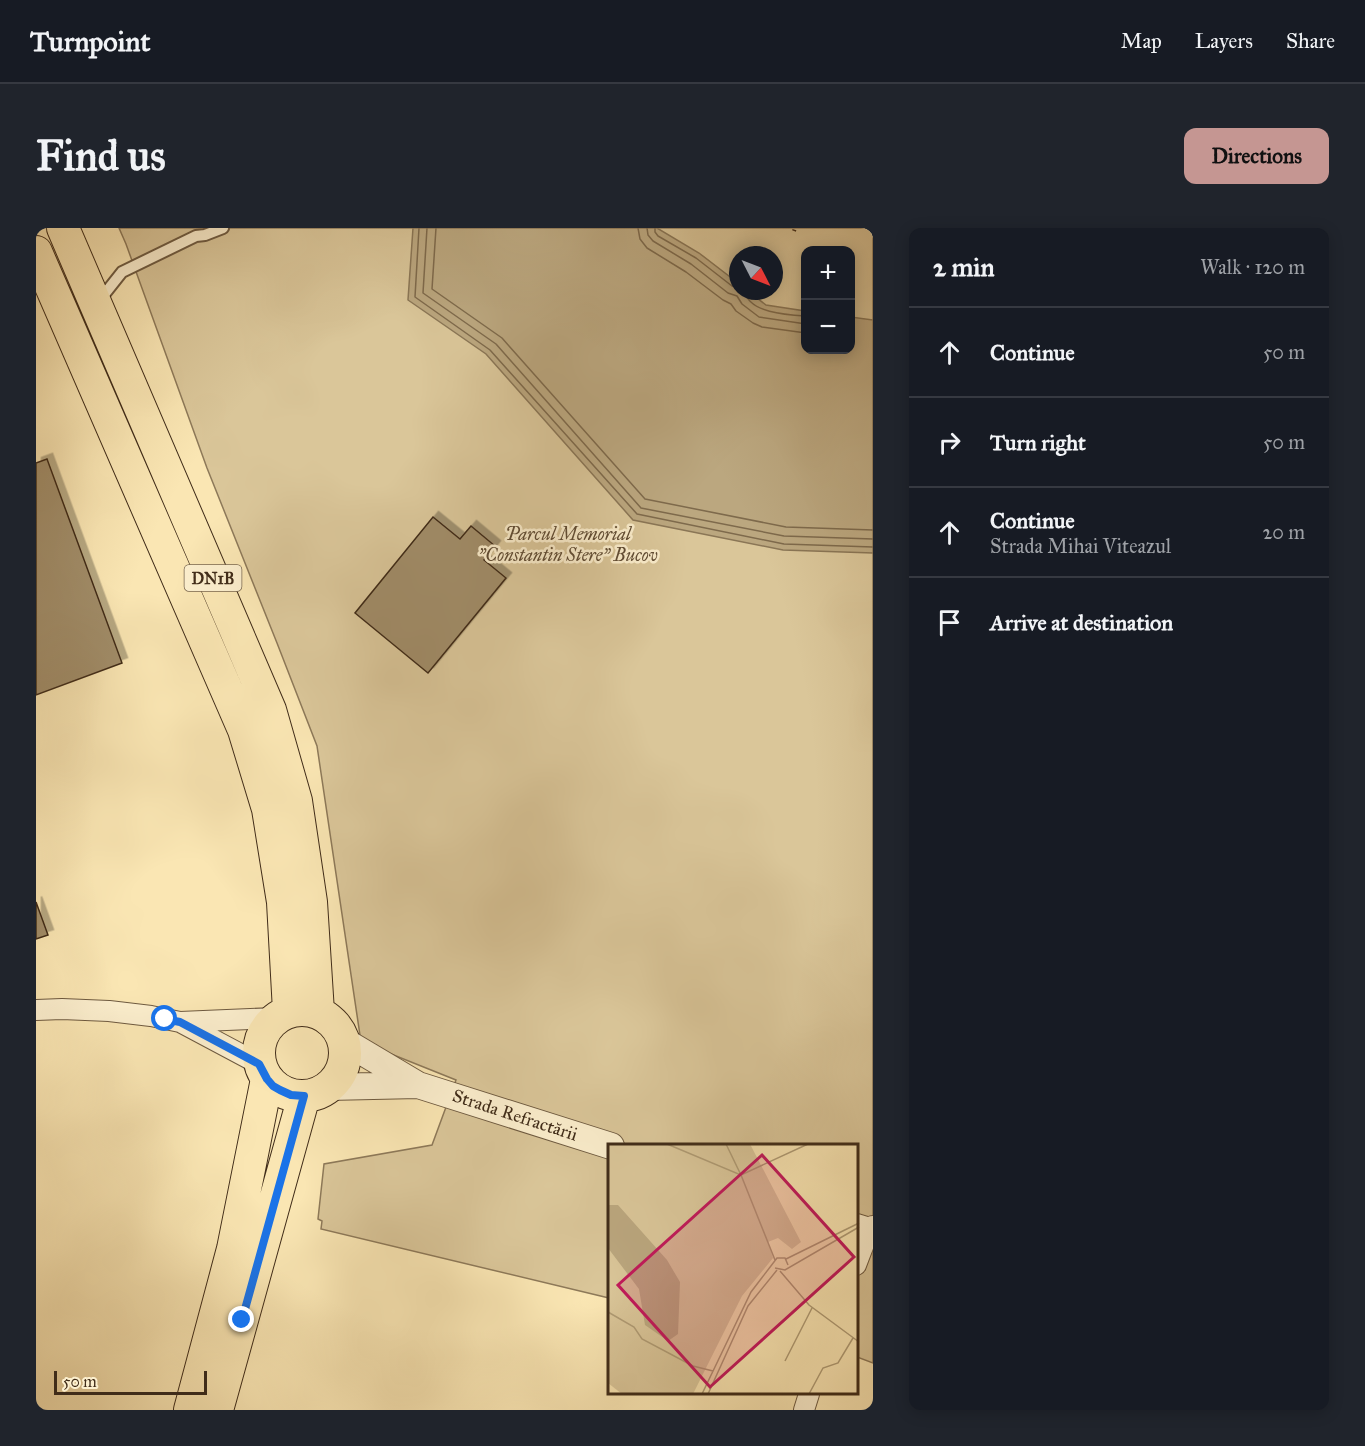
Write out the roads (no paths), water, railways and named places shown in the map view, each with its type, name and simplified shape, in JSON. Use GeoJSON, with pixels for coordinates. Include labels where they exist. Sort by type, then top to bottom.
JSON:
{"type":"FeatureCollection","features":[{"type":"Feature","properties":{"kind":"main road","name":"DN1B"},"geometry":{"type":"LineString","coordinates":[[63,228],[270,710],[296,801],[311,902],[294,1014]]}},
{"type":"Feature","properties":{"kind":"main road","name":"DN1B"},"geometry":{"type":"LineString","coordinates":[[36,252],[244,730],[268,808],[283,902],[294,1014]]}},
{"type":"Feature","properties":{"kind":"main road"},"geometry":{"type":"LineString","coordinates":[[190,1410],[247,1251],[316,1092],[340,1074],[345,1058],[344,1041],[339,1029],[328,1018],[294,1014],[264,1031],[258,1047],[263,1072],[247,1251],[218,1410]]}},
{"type":"Feature","properties":{"kind":"main road"},"geometry":{"type":"LineString","coordinates":[[263,1072],[273,1086],[291,1095],[316,1092]]}},
{"type":"Feature","properties":{"kind":"street"},"geometry":{"type":"LineString","coordinates":[[36,1010],[109,1011],[180,1022],[294,1014]]}},
{"type":"Feature","properties":{"kind":"street"},"geometry":{"type":"LineString","coordinates":[[180,1022],[263,1072]]}},
{"type":"Feature","properties":{"kind":"street","name":"Strada Refractării"},"geometry":{"type":"LineString","coordinates":[[344,1041],[418,1085],[608,1145]]}},
{"type":"Feature","properties":{"kind":"street","name":"Strada Refractării"},"geometry":{"type":"LineString","coordinates":[[316,1092],[418,1085]]}},
{"type":"Feature","properties":{"kind":"street"},"geometry":{"type":"LineString","coordinates":[[858,1259],[868,1230]]}},
{"type":"Feature","properties":{"kind":"street"},"geometry":{"type":"LineString","coordinates":[[804,1410],[809,1395]]}},
{"type":"Feature","properties":{"kind":"lane"},"geometry":{"type":"LineString","coordinates":[[96,306],[122,272],[196,236],[223,228]]}},
{"type":"Feature","properties":{"kind":"water"},"geometry":{"type":"Polygon","coordinates":[[[413,228],[657,228],[699,253],[729,276],[729,300],[760,300],[766,305],[801,310],[801,354],[855,354],[855,318],[873,320],[873,553],[783,550],[633,520],[486,354],[408,300],[413,228]]]}},
{"type":"Feature","properties":{"kind":"park label","name":"Parcul Memorial \"Constantin Stere\" Bucov"},"geometry":{"type":"Point","coordinates":[568,544]}}]}
